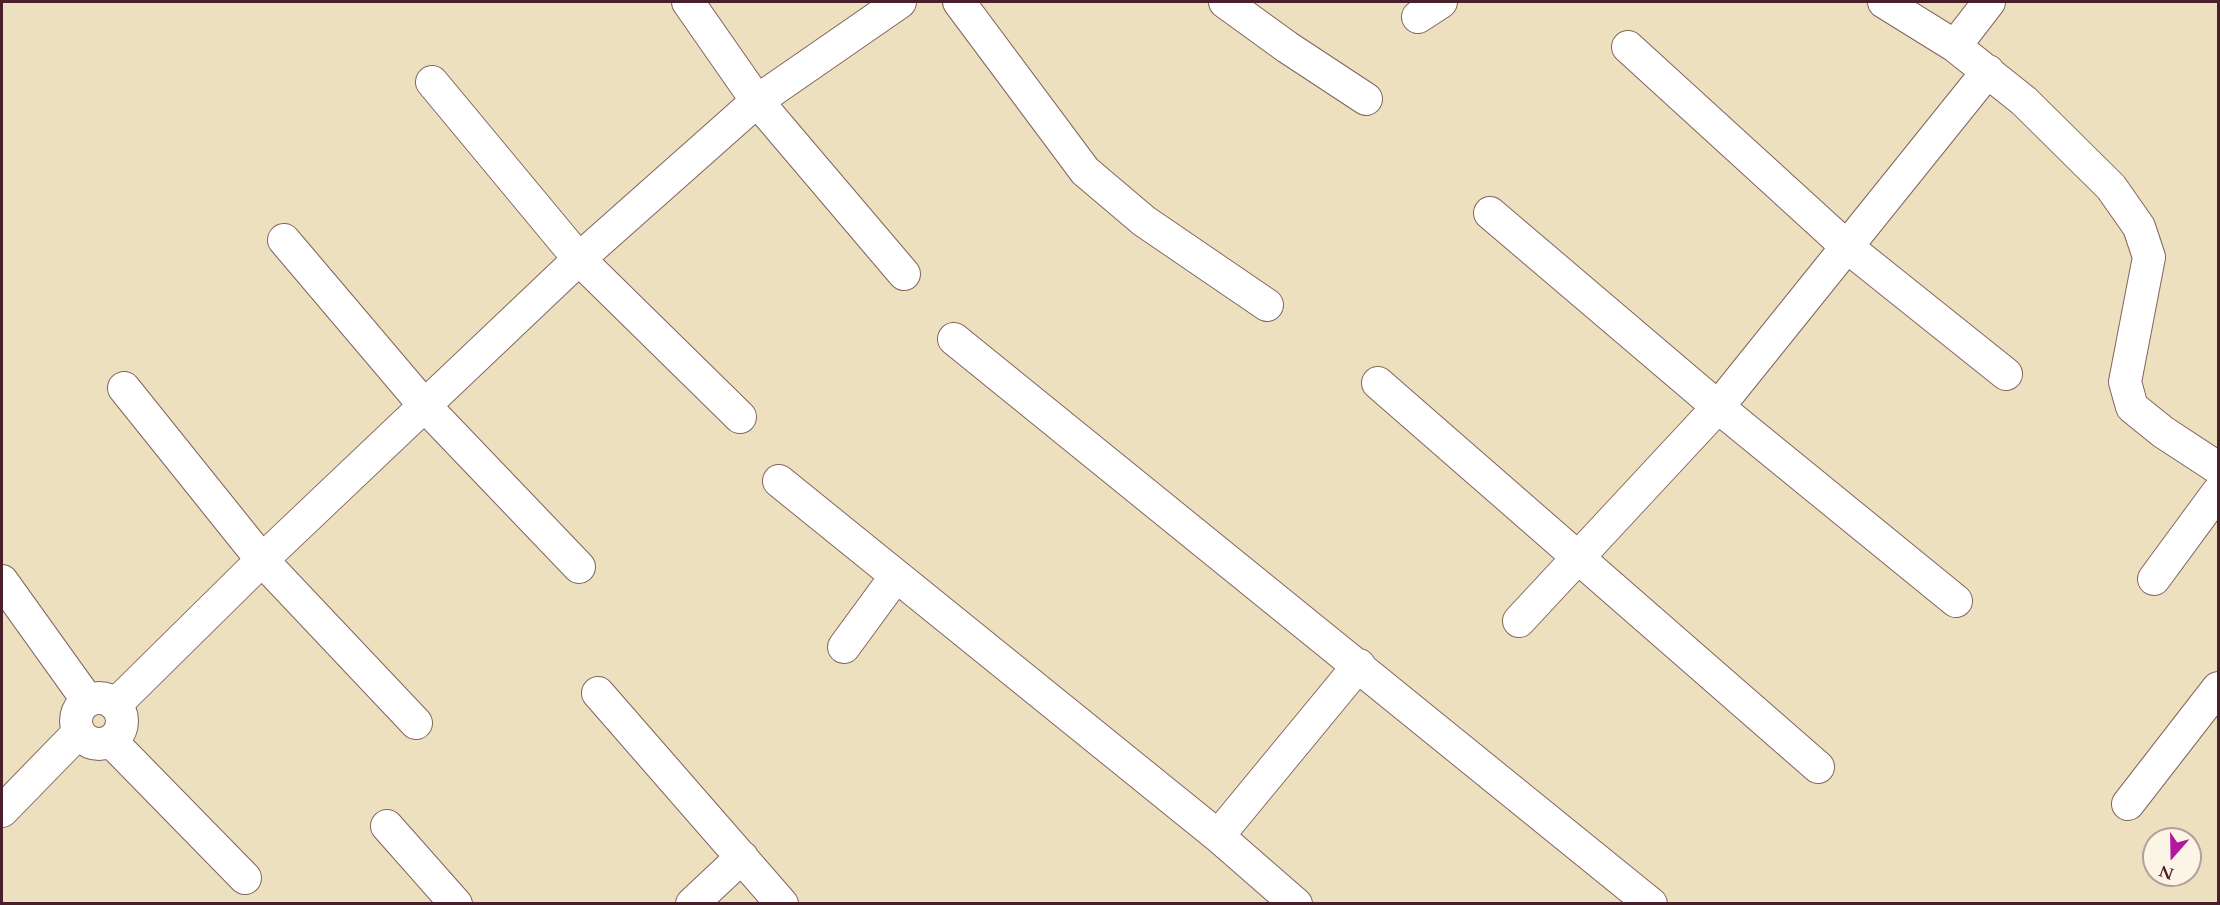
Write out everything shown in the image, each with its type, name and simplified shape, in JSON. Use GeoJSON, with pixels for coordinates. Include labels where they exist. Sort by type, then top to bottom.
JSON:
{"type":"FeatureCollection","features":[{"type":"Feature","properties":{"kind":"street"},"geometry":{"type":"LineString","coordinates":[[688,2],[757,101],[904,274]]}},
{"type":"Feature","properties":{"kind":"street"},"geometry":{"type":"LineString","coordinates":[[2,581],[102,703],[122,717],[120,731],[111,741],[97,744],[89,742],[79,732],[76,718],[78,712],[102,703],[262,560],[579,259],[757,101],[900,2]]}},
{"type":"Feature","properties":{"kind":"street"},"geometry":{"type":"LineString","coordinates":[[959,2],[1084,171],[1144,221],[1267,305]]}},
{"type":"Feature","properties":{"kind":"street"},"geometry":{"type":"LineString","coordinates":[[1225,2],[1287,47],[1366,99]]}},
{"type":"Feature","properties":{"kind":"street"},"geometry":{"type":"LineString","coordinates":[[1884,2],[1955,46],[2025,101],[2111,187],[2139,227],[2149,257],[2125,382],[2132,407],[2163,432],[2218,468]]}},
{"type":"Feature","properties":{"kind":"street"},"geometry":{"type":"LineString","coordinates":[[1955,46],[1989,2]]}},
{"type":"Feature","properties":{"kind":"street"},"geometry":{"type":"LineString","coordinates":[[1628,47],[1846,246],[2006,374]]}},
{"type":"Feature","properties":{"kind":"street"},"geometry":{"type":"LineString","coordinates":[[1519,621],[1581,557],[1718,407],[1988,71]]}},
{"type":"Feature","properties":{"kind":"street"},"geometry":{"type":"LineString","coordinates":[[432,82],[579,259],[741,417]]}},
{"type":"Feature","properties":{"kind":"street"},"geometry":{"type":"LineString","coordinates":[[1490,213],[1718,407],[1956,601]]}},
{"type":"Feature","properties":{"kind":"street"},"geometry":{"type":"LineString","coordinates":[[284,240],[424,405],[579,567]]}},
{"type":"Feature","properties":{"kind":"street"},"geometry":{"type":"LineString","coordinates":[[954,339],[1651,903]]}},
{"type":"Feature","properties":{"kind":"street"},"geometry":{"type":"LineString","coordinates":[[1378,383],[1581,557],[1818,767]]}},
{"type":"Feature","properties":{"kind":"street"},"geometry":{"type":"LineString","coordinates":[[124,388],[262,560],[416,723]]}},
{"type":"Feature","properties":{"kind":"street"},"geometry":{"type":"LineString","coordinates":[[779,481],[1218,836],[1281,899]]}},
{"type":"Feature","properties":{"kind":"street"},"geometry":{"type":"LineString","coordinates":[[2154,579],[2218,492]]}},
{"type":"Feature","properties":{"kind":"street"},"geometry":{"type":"LineString","coordinates":[[844,647],[896,576]]}},
{"type":"Feature","properties":{"kind":"street"},"geometry":{"type":"LineString","coordinates":[[1218,836],[1359,665]]}},
{"type":"Feature","properties":{"kind":"street"},"geometry":{"type":"LineString","coordinates":[[2128,804],[2218,687]]}},
{"type":"Feature","properties":{"kind":"street"},"geometry":{"type":"LineString","coordinates":[[598,693],[782,903]]}},
{"type":"Feature","properties":{"kind":"street"},"geometry":{"type":"LineString","coordinates":[[2,811],[79,732]]}},
{"type":"Feature","properties":{"kind":"street"},"geometry":{"type":"LineString","coordinates":[[111,741],[245,878]]}},
{"type":"Feature","properties":{"kind":"street"},"geometry":{"type":"LineString","coordinates":[[387,826],[456,903]]}},
{"type":"Feature","properties":{"kind":"street"},"geometry":{"type":"LineString","coordinates":[[692,903],[742,857]]}}]}
